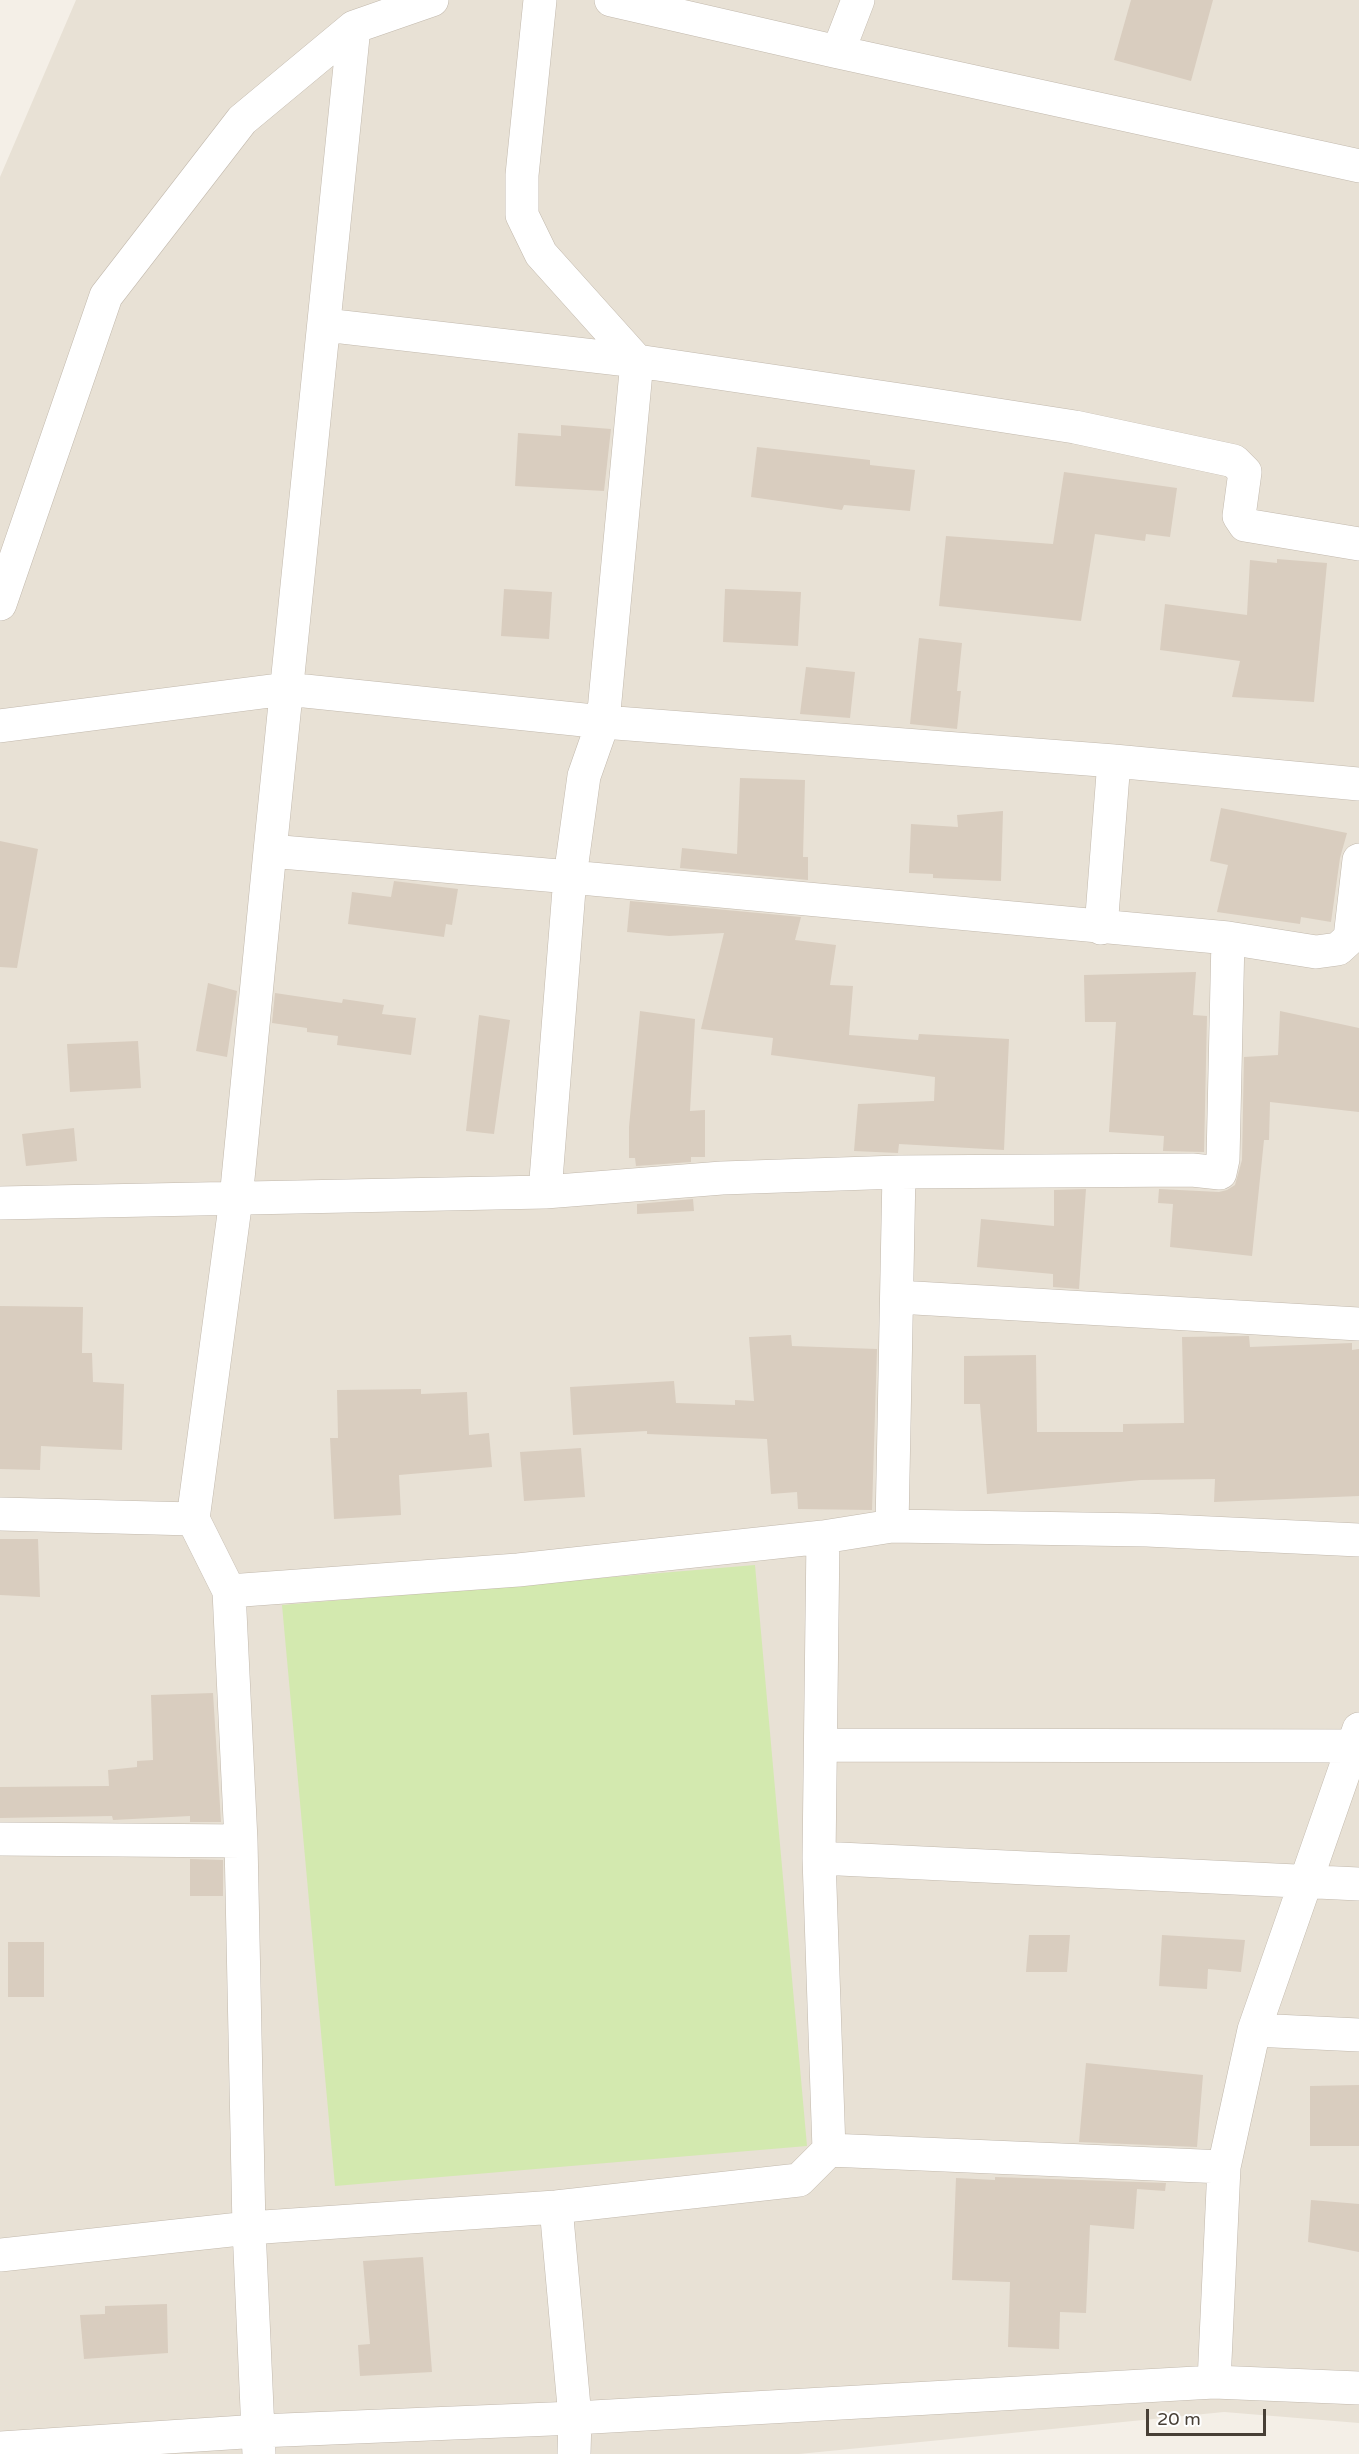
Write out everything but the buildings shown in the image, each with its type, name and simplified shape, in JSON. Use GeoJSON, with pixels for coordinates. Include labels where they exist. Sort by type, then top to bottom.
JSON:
{"type":"FeatureCollection","features":[{"type":"Feature","properties":{"kind":"street"},"geometry":{"type":"LineString","coordinates":[[0,604],[106,296],[242,120],[354,27],[432,0]]}},
{"type":"Feature","properties":{"kind":"street"},"geometry":{"type":"LineString","coordinates":[[540,0],[522,175],[522,215],[541,254],[637,361],[603,722],[584,776],[570,878],[545,1192]]}},
{"type":"Feature","properties":{"kind":"street"},"geometry":{"type":"LineString","coordinates":[[611,0],[1359,166]]}},
{"type":"Feature","properties":{"kind":"street"},"geometry":{"type":"LineString","coordinates":[[838,52],[858,0]]}},
{"type":"Feature","properties":{"kind":"street"},"geometry":{"type":"LineString","coordinates":[[259,2443],[249,2228],[241,1841],[228,1591],[193,1519],[236,1199],[354,27]]}},
{"type":"Feature","properties":{"kind":"street"},"geometry":{"type":"LineString","coordinates":[[325,325],[637,361],[1075,427],[1234,461],[1245,472],[1239,516],[1245,525],[1359,544]]}},
{"type":"Feature","properties":{"kind":"street"},"geometry":{"type":"LineString","coordinates":[[0,726],[286,689],[603,722],[1114,761],[1359,784]]}},
{"type":"Feature","properties":{"kind":"street"},"geometry":{"type":"LineString","coordinates":[[1101,928],[1114,761]]}},
{"type":"Feature","properties":{"kind":"street"},"geometry":{"type":"LineString","coordinates":[[270,851],[1228,939],[1316,952],[1338,949],[1350,938],[1359,860]]}},
{"type":"Feature","properties":{"kind":"street"},"geometry":{"type":"LineString","coordinates":[[0,1203],[545,1192],[722,1178],[899,1172],[1192,1170],[1220,1173],[1224,1159],[1228,939]]}},
{"type":"Feature","properties":{"kind":"street"},"geometry":{"type":"LineString","coordinates":[[892,1526],[899,1172]]}},
{"type":"Feature","properties":{"kind":"street"},"geometry":{"type":"LineString","coordinates":[[898,1297],[1359,1324]]}},
{"type":"Feature","properties":{"kind":"street"},"geometry":{"type":"LineString","coordinates":[[0,1514],[193,1519]]}},
{"type":"Feature","properties":{"kind":"street"},"geometry":{"type":"LineString","coordinates":[[228,1591],[518,1569],[824,1538],[892,1526],[1147,1530],[1359,1540]]}},
{"type":"Feature","properties":{"kind":"street"},"geometry":{"type":"LineString","coordinates":[[824,1538],[819,1858],[830,2150]]}},
{"type":"Feature","properties":{"kind":"street"},"geometry":{"type":"LineString","coordinates":[[821,1745],[1358,1741],[1254,2030],[1224,2167],[1214,2382]]}},
{"type":"Feature","properties":{"kind":"street"},"geometry":{"type":"LineString","coordinates":[[0,1839],[241,1841]]}},
{"type":"Feature","properties":{"kind":"street"},"geometry":{"type":"LineString","coordinates":[[819,1858],[1359,1884]]}},
{"type":"Feature","properties":{"kind":"street"},"geometry":{"type":"LineString","coordinates":[[1254,2030],[1359,2035]]}},
{"type":"Feature","properties":{"kind":"street"},"geometry":{"type":"LineString","coordinates":[[0,2255],[249,2228],[556,2207],[799,2180],[830,2150],[1224,2167]]}},
{"type":"Feature","properties":{"kind":"street"},"geometry":{"type":"LineString","coordinates":[[556,2207],[575,2418],[574,2454]]}},
{"type":"Feature","properties":{"kind":"street"},"geometry":{"type":"LineString","coordinates":[[19,2450],[259,2443],[575,2418],[1214,2382],[1359,2388]]}},
{"type":"Feature","properties":{"kind":"shaded area"},"geometry":{"type":"Polygon","coordinates":[[[76,0],[1359,0],[1359,2423],[1224,2412],[799,2454],[0,2454],[0,177],[76,0]]]}},
{"type":"Feature","properties":{"kind":"green space"},"geometry":{"type":"Polygon","coordinates":[[[755,1565],[807,2146],[335,2186],[282,1605],[755,1565]]]}}]}
